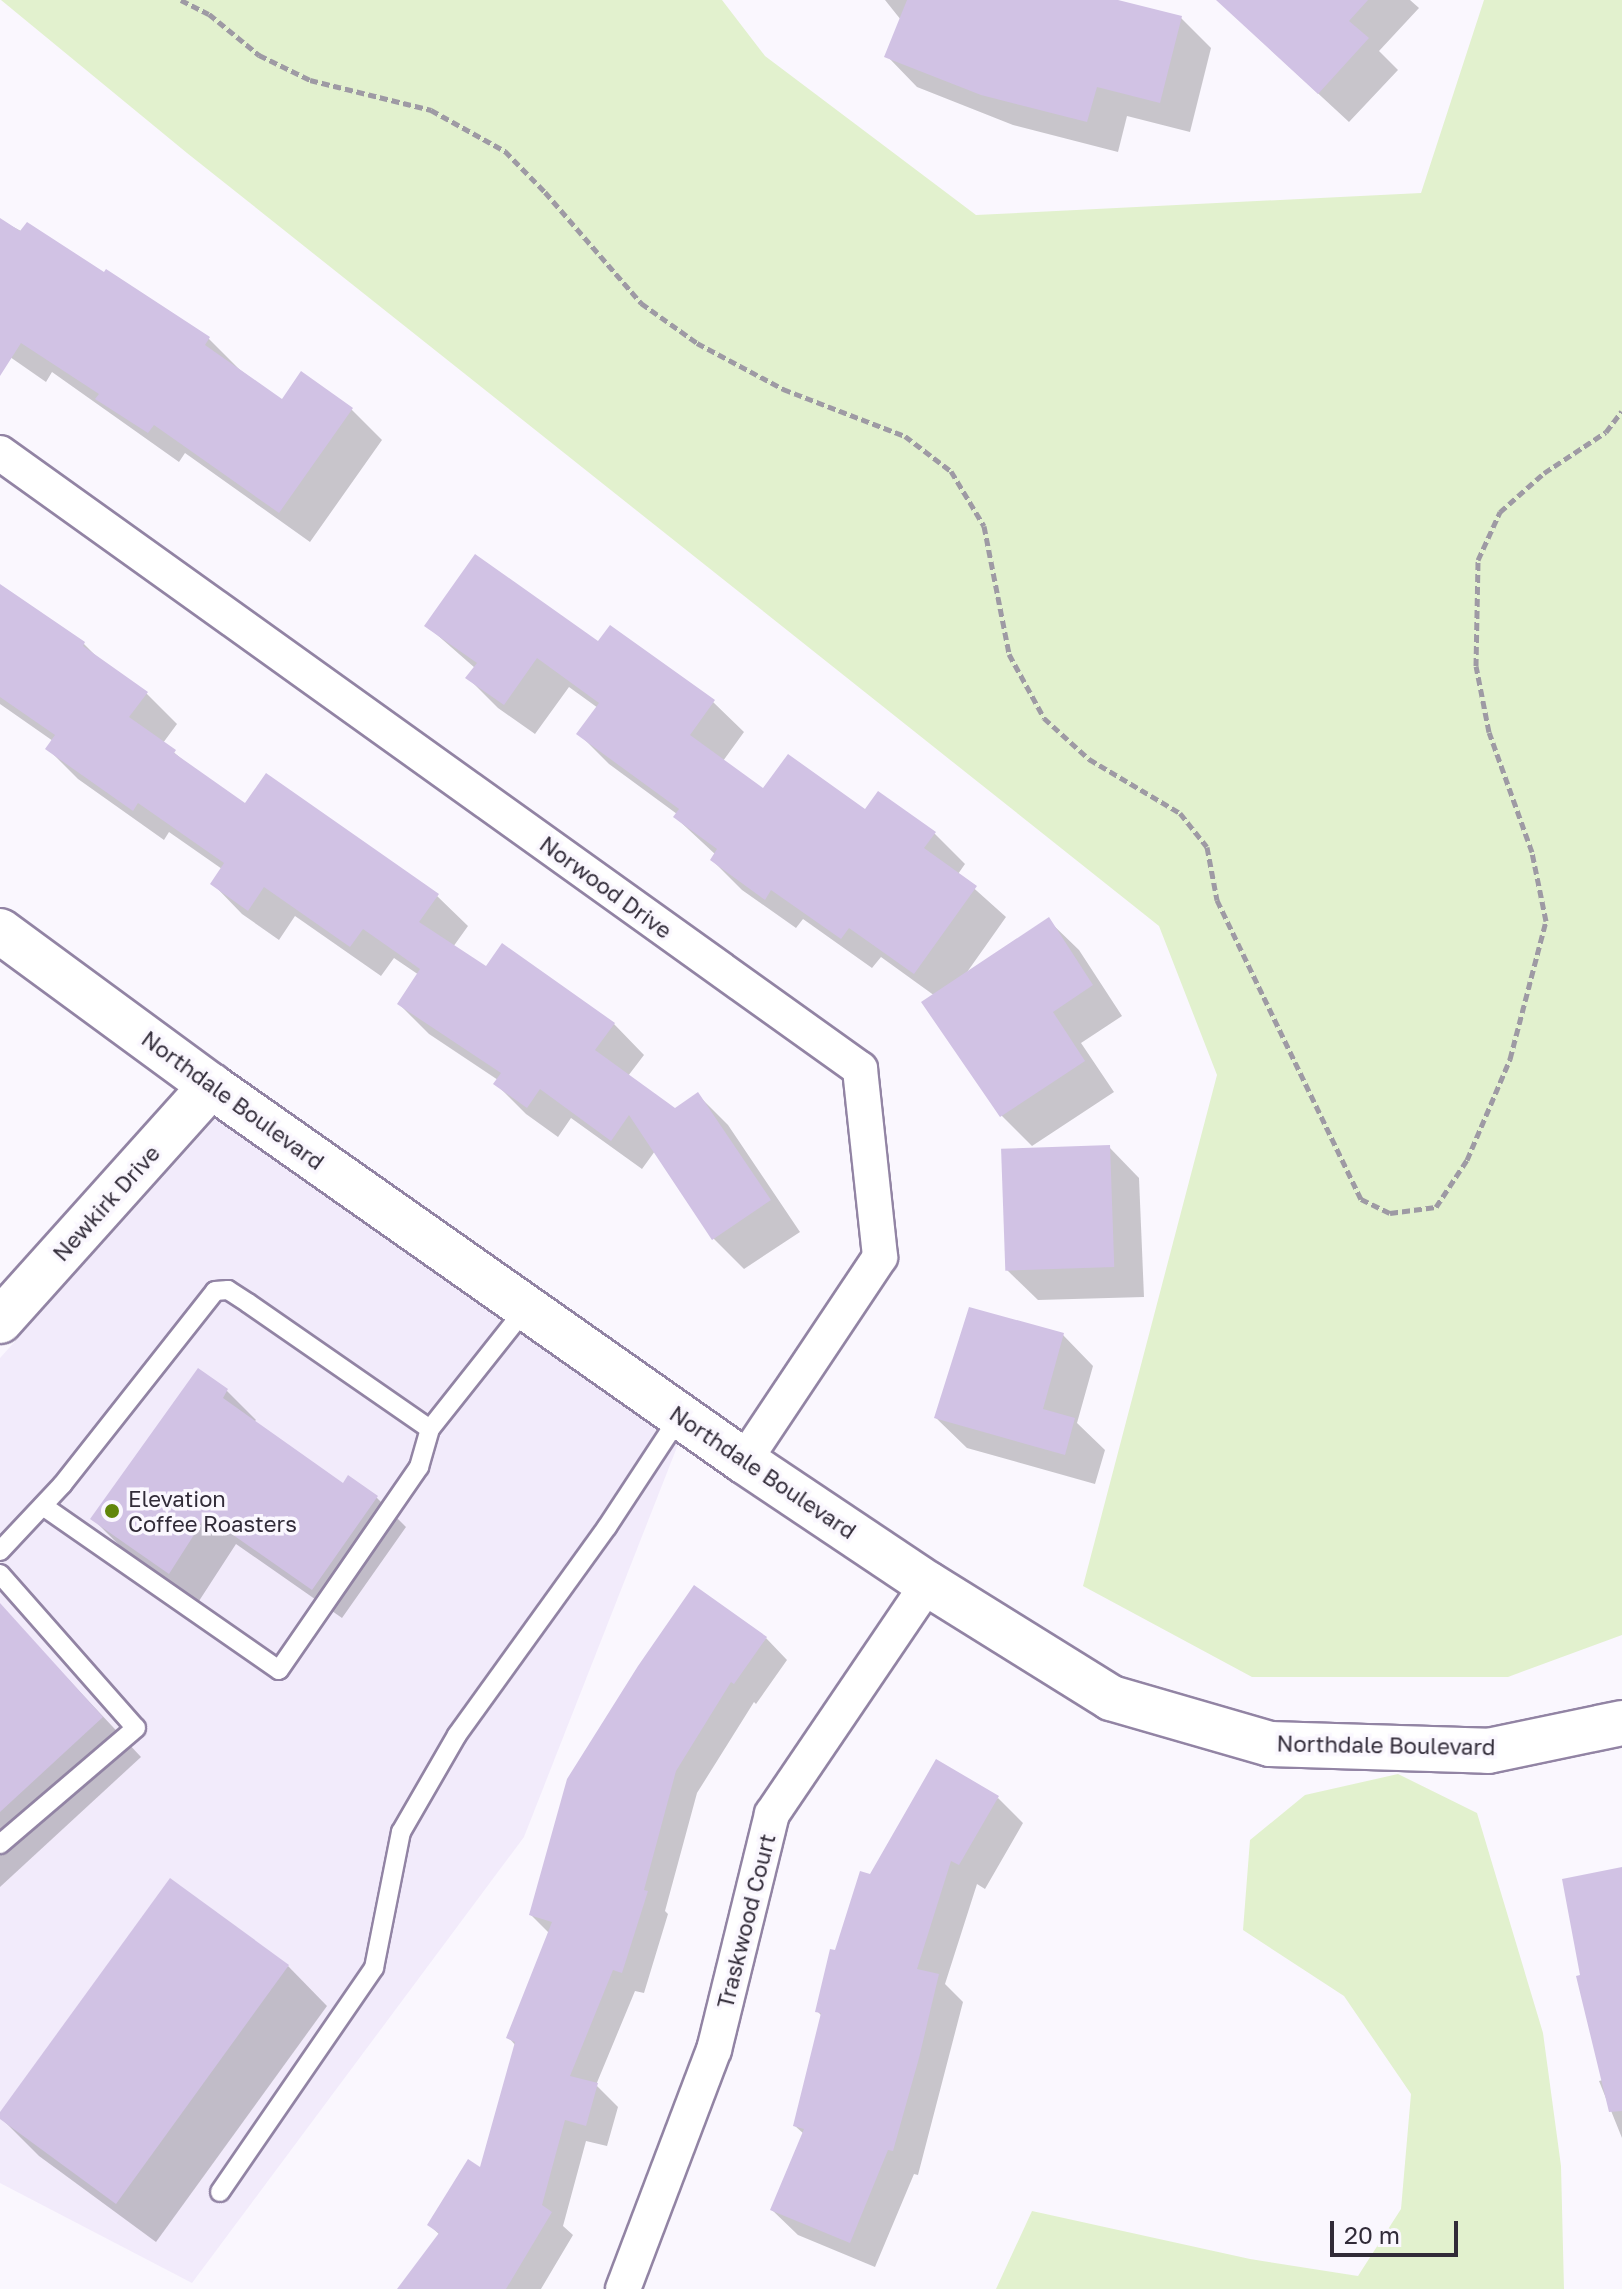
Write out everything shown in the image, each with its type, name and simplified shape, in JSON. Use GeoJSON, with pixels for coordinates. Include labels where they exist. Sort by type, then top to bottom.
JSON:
{"type":"FeatureCollection","features":[{"type":"Feature","properties":{"kind":"street","name":"Norwood Drive"},"geometry":{"type":"LineString","coordinates":[[0,453],[860,1069],[880,1257],[744,1461]]}},
{"type":"Feature","properties":{"kind":"street","name":"Northdale Boulevard"},"geometry":{"type":"LineString","coordinates":[[0,931],[211,1086],[744,1461],[928,1584],[1111,1698],[1270,1744],[1488,1751],[1622,1723]]}},
{"type":"Feature","properties":{"kind":"street","name":"Newkirk Drive"},"geometry":{"type":"LineString","coordinates":[[0,1321],[211,1086]]}},
{"type":"Feature","properties":{"kind":"street","name":"Traskwood Court"},"geometry":{"type":"LineString","coordinates":[[623,2289],[714,2050],[772,1814],[928,1584]]}},
{"type":"Feature","properties":{"kind":"lane"},"geometry":{"type":"LineString","coordinates":[[0,1551],[43,1506],[215,1291],[228,1290],[430,1429]]}},
{"type":"Feature","properties":{"kind":"lane"},"geometry":{"type":"LineString","coordinates":[[43,1506],[279,1670],[419,1467],[430,1429],[526,1308]]}},
{"type":"Feature","properties":{"kind":"lane"},"geometry":{"type":"LineString","coordinates":[[220,2192],[374,1968],[401,1832],[457,1735],[607,1527],[680,1416]]}},
{"type":"Feature","properties":{"kind":"lane"},"geometry":{"type":"LineString","coordinates":[[0,1574],[136,1728],[0,1844]]}},
{"type":"Feature","properties":{"kind":"path"},"geometry":{"type":"LineString","coordinates":[[181,0],[209,14],[259,55],[310,80],[431,110],[505,151],[545,192],[641,303],[697,343],[783,389],[905,436],[951,471],[984,526],[1009,654],[1044,718],[1089,759],[1180,813],[1207,847],[1217,900],[1361,1199],[1390,1213],[1436,1207],[1467,1160],[1510,1059],[1546,921],[1532,852],[1489,732],[1476,666],[1478,560],[1500,512],[1544,473],[1606,432],[1622,411]]}},
{"type":"Feature","properties":{"kind":"shaded area"},"geometry":{"type":"Polygon","coordinates":[[[217,1117],[679,1442],[524,1837],[192,2283],[0,2183],[0,1358],[217,1117]]]}},
{"type":"Feature","properties":{"kind":"green space"},"geometry":{"type":"Polygon","coordinates":[[[1,0],[722,0],[765,56],[976,215],[1421,193],[1484,0],[1622,0],[1622,1635],[1508,1677],[1252,1677],[1083,1586],[1217,1075],[1159,926],[187,153],[1,0]]]}},
{"type":"Feature","properties":{"kind":"green space"},"geometry":{"type":"Polygon","coordinates":[[[1398,1774],[1477,1813],[1543,2033],[1561,2166],[1564,2289],[996,2289],[1032,2211],[1250,2259],[1358,2276],[1401,2209],[1411,2094],[1344,1996],[1243,1930],[1250,1840],[1305,1795],[1398,1774]]]}},
{"type":"Feature","properties":{"kind":"building"},"geometry":{"type":"Polygon","coordinates":[[[907,0],[1118,0],[1182,16],[1160,103],[1097,87],[1087,122],[981,95],[884,57],[907,0]]]}},
{"type":"Feature","properties":{"kind":"building"},"geometry":{"type":"Polygon","coordinates":[[[1216,0],[1368,0],[1349,21],[1369,38],[1318,94],[1216,0]]]}},
{"type":"Feature","properties":{"kind":"building"},"geometry":{"type":"Polygon","coordinates":[[[0,218],[20,231],[27,222],[104,272],[106,269],[210,337],[205,345],[282,399],[301,371],[353,408],[279,513],[154,425],[148,433],[95,399],[99,394],[21,343],[0,376],[0,218]]]}},
{"type":"Feature","properties":{"kind":"building"},"geometry":{"type":"Polygon","coordinates":[[[475,554],[598,641],[610,625],[715,700],[690,735],[763,788],[788,754],[865,809],[878,791],[936,832],[924,848],[977,886],[914,974],[849,928],[841,939],[771,890],[765,900],[710,860],[717,849],[673,817],[679,809],[576,734],[599,703],[537,658],[504,705],[465,678],[477,663],[424,626],[475,554]]]}},
{"type":"Feature","properties":{"kind":"building"},"geometry":{"type":"Polygon","coordinates":[[[0,584],[85,642],[83,646],[148,692],[129,717],[176,750],[174,753],[245,803],[266,773],[439,894],[419,922],[486,966],[502,943],[615,1023],[595,1050],[675,1108],[698,1092],[771,1200],[712,1240],[629,1115],[611,1141],[540,1089],[527,1108],[493,1084],[501,1073],[397,1004],[420,969],[363,929],[350,947],[264,887],[248,911],[210,884],[224,863],[138,803],[133,811],[45,749],[55,735],[0,697],[0,584]]]}},
{"type":"Feature","properties":{"kind":"building"},"geometry":{"type":"Polygon","coordinates":[[[1049,917],[1093,985],[1053,1012],[1085,1061],[1000,1117],[921,1002],[1049,917]]]}},
{"type":"Feature","properties":{"kind":"building"},"geometry":{"type":"Polygon","coordinates":[[[1110,1145],[1114,1267],[1005,1271],[1001,1149],[1110,1145]]]}},
{"type":"Feature","properties":{"kind":"building"},"geometry":{"type":"Polygon","coordinates":[[[969,1307],[1064,1333],[1043,1409],[1075,1418],[1065,1455],[934,1418],[969,1307]]]}},
{"type":"Feature","properties":{"kind":"building"},"geometry":{"type":"Polygon","coordinates":[[[198,1368],[228,1389],[223,1398],[343,1483],[348,1475],[378,1496],[312,1590],[206,1516],[169,1574],[90,1519],[198,1368]]]}},
{"type":"Feature","properties":{"kind":"building"},"geometry":{"type":"Polygon","coordinates":[[[694,1585],[767,1637],[734,1684],[731,1682],[676,1771],[644,1890],[648,1891],[622,1973],[613,1970],[570,2076],[598,2083],[586,2126],[565,2120],[542,2205],[552,2212],[506,2289],[397,2289],[439,2233],[427,2225],[468,2159],[480,2167],[515,2042],[506,2038],[552,1922],[529,1915],[567,1779],[638,1666],[694,1585]]]}},
{"type":"Feature","properties":{"kind":"building"},"geometry":{"type":"Polygon","coordinates":[[[0,1603],[103,1717],[0,1812],[0,1603]]]}},
{"type":"Feature","properties":{"kind":"building"},"geometry":{"type":"Polygon","coordinates":[[[936,1759],[999,1796],[959,1865],[951,1861],[917,1969],[939,1974],[919,2058],[893,2151],[888,2150],[850,2243],[770,2210],[804,2129],[793,2126],[821,2013],[815,2012],[830,1949],[835,1950],[860,1871],[870,1874],[936,1759]]]}},
{"type":"Feature","properties":{"kind":"building"},"geometry":{"type":"Polygon","coordinates":[[[1622,1867],[1622,2111],[1609,2112],[1576,1976],[1580,1975],[1562,1879],[1622,1867]]]}},
{"type":"Feature","properties":{"kind":"building"},"geometry":{"type":"Polygon","coordinates":[[[170,1878],[289,1965],[116,2204],[0,2119],[0,2112],[170,1878]]]}},
{"type":"Feature","properties":{"kind":"place","name":"Elevation Coffee Roasters"},"geometry":{"type":"Point","coordinates":[112,1511]}}]}
